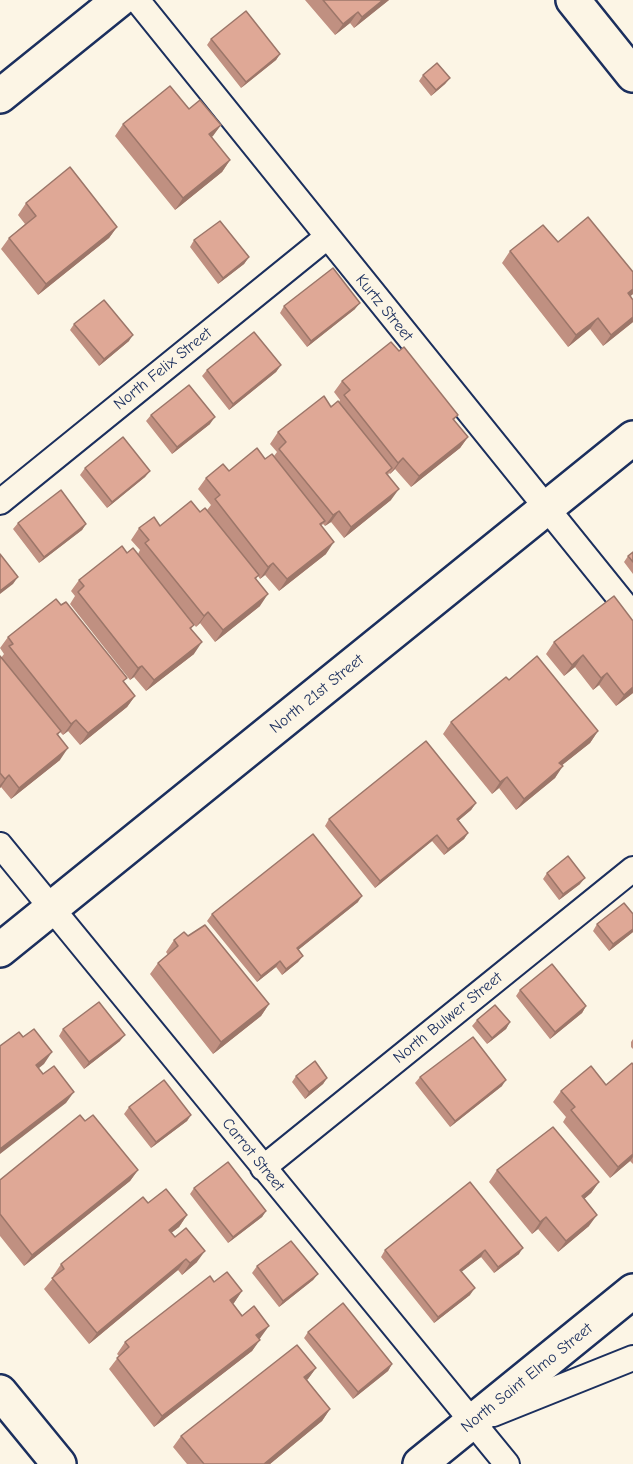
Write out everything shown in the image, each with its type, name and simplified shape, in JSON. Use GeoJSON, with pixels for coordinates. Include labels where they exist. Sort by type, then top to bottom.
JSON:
{"type":"FeatureCollection","features":[{"type":"Feature","properties":{"kind":"street"},"geometry":{"type":"LineString","coordinates":[[0,96],[119,0]]}},
{"type":"Feature","properties":{"kind":"street"},"geometry":{"type":"LineString","coordinates":[[573,0],[633,75]]}},
{"type":"Feature","properties":{"kind":"street","name":"North 21st Street"},"geometry":{"type":"LineString","coordinates":[[0,950],[633,438]]}},
{"type":"Feature","properties":{"kind":"street","name":"North Saint Elmo Street"},"geometry":{"type":"LineString","coordinates":[[420,1464],[633,1291]]}},
{"type":"Feature","properties":{"kind":"street"},"geometry":{"type":"LineString","coordinates":[[0,1392],[59,1464]]}},
{"type":"Feature","properties":{"kind":"lane","name":"Kurtz Street"},"geometry":{"type":"LineString","coordinates":[[137,0],[633,615]]}},
{"type":"Feature","properties":{"kind":"lane","name":"North Felix Street"},"geometry":{"type":"LineString","coordinates":[[0,502],[327,237]]}},
{"type":"Feature","properties":{"kind":"lane","name":"Carrot Street"},"geometry":{"type":"LineString","coordinates":[[0,845],[507,1464]]}},
{"type":"Feature","properties":{"kind":"lane","name":"North Bulwer Street"},"geometry":{"type":"LineString","coordinates":[[263,1168],[633,869]]}},
{"type":"Feature","properties":{"kind":"lane"},"geometry":{"type":"LineString","coordinates":[[474,1422],[633,1358]]}},
{"type":"Feature","properties":{"kind":"building"},"geometry":{"type":"Polygon","coordinates":[[[323,0],[383,0],[362,17],[358,12],[343,24],[323,0]]]}},
{"type":"Feature","properties":{"kind":"building"},"geometry":{"type":"Polygon","coordinates":[[[246,11],[280,54],[246,82],[211,39],[246,11]]]}},
{"type":"Feature","properties":{"kind":"building"},"geometry":{"type":"Polygon","coordinates":[[[437,63],[450,78],[436,90],[423,75],[437,63]]]}},
{"type":"Feature","properties":{"kind":"building"},"geometry":{"type":"Polygon","coordinates":[[[170,86],[189,109],[200,100],[221,125],[209,134],[230,160],[183,198],[123,124],[170,86]]]}},
{"type":"Feature","properties":{"kind":"building"},"geometry":{"type":"Polygon","coordinates":[[[70,167],[117,227],[46,284],[9,238],[36,216],[26,203],[70,167]]]}},
{"type":"Feature","properties":{"kind":"building"},"geometry":{"type":"Polygon","coordinates":[[[588,217],[633,272],[633,289],[628,293],[633,300],[633,317],[611,335],[598,318],[576,335],[510,251],[543,225],[558,242],[588,217]]]}},
{"type":"Feature","properties":{"kind":"building"},"geometry":{"type":"Polygon","coordinates":[[[220,221],[249,257],[223,278],[194,240],[220,221]]]}},
{"type":"Feature","properties":{"kind":"building"},"geometry":{"type":"Polygon","coordinates":[[[333,268],[360,303],[311,341],[284,306],[333,268]]]}},
{"type":"Feature","properties":{"kind":"building"},"geometry":{"type":"Polygon","coordinates":[[[104,300],[133,335],[104,359],[74,324],[104,300]]]}},
{"type":"Feature","properties":{"kind":"building"},"geometry":{"type":"Polygon","coordinates":[[[254,332],[281,365],[233,404],[207,370],[254,332]]]}},
{"type":"Feature","properties":{"kind":"building"},"geometry":{"type":"Polygon","coordinates":[[[391,342],[399,351],[404,347],[458,415],[453,419],[468,437],[419,476],[403,458],[398,463],[344,395],[350,390],[342,381],[391,342]]]}},
{"type":"Feature","properties":{"kind":"building"},"geometry":{"type":"Polygon","coordinates":[[[189,385],[215,417],[177,447],[151,415],[189,385]]]}},
{"type":"Feature","properties":{"kind":"building"},"geometry":{"type":"Polygon","coordinates":[[[324,396],[331,407],[338,401],[392,468],[386,473],[399,489],[351,527],[339,511],[333,515],[279,449],[286,442],[278,432],[324,396]]]}},
{"type":"Feature","properties":{"kind":"building"},"geometry":{"type":"Polygon","coordinates":[[[123,437],[150,471],[112,502],[85,468],[123,437]]]}},
{"type":"Feature","properties":{"kind":"building"},"geometry":{"type":"Polygon","coordinates":[[[257,448],[265,459],[272,454],[325,521],[320,524],[334,542],[287,579],[273,563],[268,567],[215,499],[220,495],[206,478],[223,464],[229,471],[257,448]]]}},
{"type":"Feature","properties":{"kind":"building"},"geometry":{"type":"Polygon","coordinates":[[[61,490],[86,524],[44,557],[18,523],[61,490]]]}},
{"type":"Feature","properties":{"kind":"building"},"geometry":{"type":"Polygon","coordinates":[[[191,501],[200,512],[205,508],[259,575],[255,578],[268,594],[223,630],[208,612],[204,616],[145,543],[149,540],[139,528],[154,517],[160,526],[191,501]]]}},
{"type":"Feature","properties":{"kind":"building"},"geometry":{"type":"Polygon","coordinates":[[[122,546],[127,553],[133,548],[194,625],[190,628],[202,642],[154,680],[142,666],[138,668],[78,592],[84,586],[79,580],[122,546]]]}},
{"type":"Feature","properties":{"kind":"building"},"geometry":{"type":"Polygon","coordinates":[[[633,552],[633,562],[628,556],[633,552]]]}},
{"type":"Feature","properties":{"kind":"building"},"geometry":{"type":"Polygon","coordinates":[[[0,554],[18,577],[0,591],[0,554]]]}},
{"type":"Feature","properties":{"kind":"building"},"geometry":{"type":"Polygon","coordinates":[[[614,596],[633,621],[633,687],[624,695],[607,673],[601,678],[583,655],[572,665],[554,642],[614,596]]]}},
{"type":"Feature","properties":{"kind":"building"},"geometry":{"type":"Polygon","coordinates":[[[56,599],[61,605],[66,602],[127,678],[123,681],[135,696],[88,733],[76,720],[71,724],[9,646],[13,644],[8,637],[56,599]]]}},
{"type":"Feature","properties":{"kind":"building"},"geometry":{"type":"Polygon","coordinates":[[[0,656],[61,731],[57,734],[68,748],[19,788],[9,775],[5,779],[0,773],[0,656]]]}},
{"type":"Feature","properties":{"kind":"building"},"geometry":{"type":"Polygon","coordinates":[[[537,656],[598,731],[559,763],[563,766],[524,799],[507,777],[500,782],[451,722],[506,677],[509,680],[537,656]]]}},
{"type":"Feature","properties":{"kind":"building"},"geometry":{"type":"Polygon","coordinates":[[[426,741],[476,803],[457,819],[468,833],[448,849],[437,835],[380,881],[329,819],[426,741]]]}},
{"type":"Feature","properties":{"kind":"building"},"geometry":{"type":"Polygon","coordinates":[[[313,834],[362,896],[297,948],[303,956],[286,969],[280,961],[261,976],[212,914],[313,834]]]}},
{"type":"Feature","properties":{"kind":"building"},"geometry":{"type":"Polygon","coordinates":[[[568,856],[585,878],[563,894],[547,873],[568,856]]]}},
{"type":"Feature","properties":{"kind":"building"},"geometry":{"type":"Polygon","coordinates":[[[624,903],[633,914],[633,929],[613,944],[597,924],[624,903]]]}},
{"type":"Feature","properties":{"kind":"building"},"geometry":{"type":"Polygon","coordinates":[[[205,925],[269,1004],[221,1042],[158,963],[178,946],[174,940],[184,932],[188,936],[205,925]]]}},
{"type":"Feature","properties":{"kind":"building"},"geometry":{"type":"Polygon","coordinates":[[[552,964],[586,1006],[555,1032],[520,990],[552,964]]]}},
{"type":"Feature","properties":{"kind":"building"},"geometry":{"type":"Polygon","coordinates":[[[99,1002],[125,1035],[89,1062],[63,1029],[99,1002]]]}},
{"type":"Feature","properties":{"kind":"building"},"geometry":{"type":"Polygon","coordinates":[[[495,1005],[510,1022],[492,1038],[477,1020],[495,1005]]]}},
{"type":"Feature","properties":{"kind":"building"},"geometry":{"type":"Polygon","coordinates":[[[34,1029],[52,1052],[36,1065],[43,1074],[54,1066],[74,1092],[0,1149],[0,1046],[19,1032],[23,1037],[34,1029]]]}},
{"type":"Feature","properties":{"kind":"building"},"geometry":{"type":"Polygon","coordinates":[[[473,1037],[506,1080],[455,1121],[420,1077],[473,1037]]]}},
{"type":"Feature","properties":{"kind":"building"},"geometry":{"type":"Polygon","coordinates":[[[315,1061],[327,1078],[309,1092],[296,1076],[315,1061]]]}},
{"type":"Feature","properties":{"kind":"building"},"geometry":{"type":"Polygon","coordinates":[[[632,1063],[633,1154],[618,1167],[571,1110],[575,1107],[561,1091],[591,1066],[606,1085],[632,1063]]]}},
{"type":"Feature","properties":{"kind":"building"},"geometry":{"type":"Polygon","coordinates":[[[164,1080],[191,1115],[156,1142],[129,1107],[164,1080]]]}},
{"type":"Feature","properties":{"kind":"building"},"geometry":{"type":"Polygon","coordinates":[[[80,1115],[85,1121],[93,1115],[138,1170],[32,1255],[0,1214],[0,1180],[80,1115]]]}},
{"type":"Feature","properties":{"kind":"building"},"geometry":{"type":"Polygon","coordinates":[[[553,1127],[599,1182],[582,1196],[597,1215],[566,1241],[546,1217],[540,1222],[497,1170],[553,1127]]]}},
{"type":"Feature","properties":{"kind":"building"},"geometry":{"type":"Polygon","coordinates":[[[228,1162],[266,1211],[233,1237],[194,1188],[228,1162]]]}},
{"type":"Feature","properties":{"kind":"building"},"geometry":{"type":"Polygon","coordinates":[[[470,1182],[523,1248],[498,1267],[485,1250],[460,1270],[475,1288],[438,1317],[385,1250],[470,1182]]]}},
{"type":"Feature","properties":{"kind":"building"},"geometry":{"type":"Polygon","coordinates":[[[166,1189],[187,1215],[169,1230],[175,1237],[186,1228],[205,1251],[190,1263],[186,1259],[97,1333],[52,1278],[64,1269],[61,1264],[143,1197],[148,1203],[166,1189]]]}},
{"type":"Feature","properties":{"kind":"building"},"geometry":{"type":"Polygon","coordinates":[[[291,1241],[318,1274],[283,1301],[257,1266],[291,1241]]]}},
{"type":"Feature","properties":{"kind":"building"},"geometry":{"type":"Polygon","coordinates":[[[227,1272],[242,1291],[230,1300],[242,1316],[254,1306],[269,1326],[256,1335],[260,1340],[162,1416],[117,1358],[129,1347],[125,1342],[210,1276],[214,1282],[227,1272]]]}},
{"type":"Feature","properties":{"kind":"building"},"geometry":{"type":"Polygon","coordinates":[[[343,1303],[392,1364],[358,1392],[308,1332],[343,1303]]]}},
{"type":"Feature","properties":{"kind":"building"},"geometry":{"type":"Polygon","coordinates":[[[297,1345],[316,1368],[304,1377],[330,1409],[264,1464],[204,1464],[181,1436],[297,1345]]]}}]}
